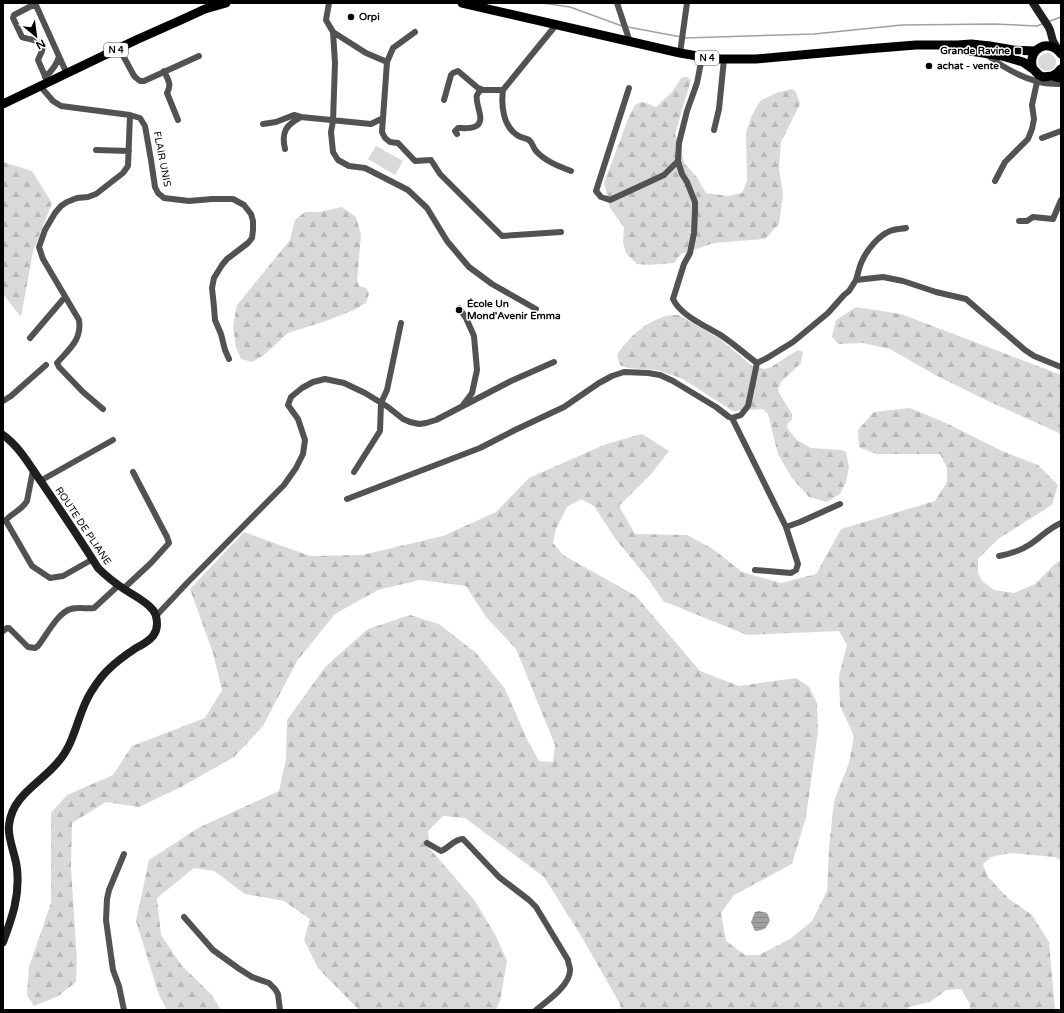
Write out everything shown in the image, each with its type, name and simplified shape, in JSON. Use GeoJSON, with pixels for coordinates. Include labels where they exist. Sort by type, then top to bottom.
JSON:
{"type":"FeatureCollection","features":[{"type":"Feature","properties":{"kind":"main road","name":"N 4"},"geometry":{"type":"LineString","coordinates":[[5,101],[44,82],[67,74],[119,48],[205,9],[226,3]]}},
{"type":"Feature","properties":{"kind":"main road","name":"N 4"},"geometry":{"type":"LineString","coordinates":[[462,3],[680,54],[724,59],[768,59],[916,45],[978,45],[1013,50],[1038,49],[1045,46],[1050,46],[1060,52]]}},
{"type":"Feature","properties":{"kind":"main road","name":"N 4"},"geometry":{"type":"LineString","coordinates":[[958,46],[963,49],[1002,56],[1022,62],[1039,75],[1056,77],[1057,73],[1061,69]]}},
{"type":"Feature","properties":{"kind":"main road"},"geometry":{"type":"LineString","coordinates":[[1033,69],[1031,64],[1032,55],[1038,49]]}},
{"type":"Feature","properties":{"kind":"street"},"geometry":{"type":"LineString","coordinates":[[44,82],[38,60],[42,50],[41,44],[38,41],[22,37],[13,18],[14,15],[35,3],[67,74]]}},
{"type":"Feature","properties":{"kind":"street"},"geometry":{"type":"LineString","coordinates":[[329,3],[326,20],[333,32],[335,63],[333,121],[331,132],[333,152],[338,160],[349,166],[365,168],[408,190],[427,208],[447,241],[469,267],[492,284],[536,309]]}},
{"type":"Feature","properties":{"kind":"street"},"geometry":{"type":"LineString","coordinates":[[617,3],[630,42]]}},
{"type":"Feature","properties":{"kind":"street"},"geometry":{"type":"LineString","coordinates":[[680,54],[687,3]]}},
{"type":"Feature","properties":{"kind":"street"},"geometry":{"type":"LineString","coordinates":[[1033,3],[1048,25],[1053,41],[1060,52]]}},
{"type":"Feature","properties":{"kind":"street"},"geometry":{"type":"LineString","coordinates":[[556,25],[503,90],[502,101],[503,110],[512,131],[518,136],[529,140],[534,149],[554,164],[571,171]]}},
{"type":"Feature","properties":{"kind":"street"},"geometry":{"type":"LineString","coordinates":[[1038,49],[1048,35],[1048,25]]}},
{"type":"Feature","properties":{"kind":"street"},"geometry":{"type":"LineString","coordinates":[[333,32],[366,53],[387,62]]}},
{"type":"Feature","properties":{"kind":"street"},"geometry":{"type":"LineString","coordinates":[[415,32],[393,48],[387,62],[382,132],[385,138],[390,142],[398,143],[416,161],[431,160],[440,174],[502,236],[561,232]]}},
{"type":"Feature","properties":{"kind":"street"},"geometry":{"type":"LineString","coordinates":[[119,48],[133,74],[140,81],[199,56]]}},
{"type":"Feature","properties":{"kind":"street"},"geometry":{"type":"LineString","coordinates":[[985,53],[1001,65],[1037,82],[1061,84]]}},
{"type":"Feature","properties":{"kind":"street"},"geometry":{"type":"LineString","coordinates":[[44,82],[58,62],[59,56]]}},
{"type":"Feature","properties":{"kind":"street"},"geometry":{"type":"LineString","coordinates":[[702,57],[697,83],[679,143],[678,161],[682,174],[695,202],[694,233],[690,253],[684,264],[673,299],[675,304],[688,316],[723,337],[757,363]]}},
{"type":"Feature","properties":{"kind":"street"},"geometry":{"type":"LineString","coordinates":[[714,130],[719,109],[724,59]]}},
{"type":"Feature","properties":{"kind":"street"},"geometry":{"type":"LineString","coordinates":[[164,71],[170,85],[167,93],[168,97],[178,120]]}},
{"type":"Feature","properties":{"kind":"street"},"geometry":{"type":"LineString","coordinates":[[444,100],[451,75],[458,71],[481,89],[503,90]]}},
{"type":"Feature","properties":{"kind":"street","name":"FLAIR UNIS"},"geometry":{"type":"LineString","coordinates":[[44,82],[53,101],[61,106],[130,115],[140,118],[145,126],[152,160],[155,187],[158,193],[164,198],[189,201],[233,199],[244,205],[251,214],[253,221],[252,238],[222,265],[214,278],[212,288],[215,320],[221,334],[225,350],[230,359]]}},
{"type":"Feature","properties":{"kind":"street"},"geometry":{"type":"LineString","coordinates":[[996,181],[1005,162],[1028,139],[1034,118],[1032,105],[1037,82]]}},
{"type":"Feature","properties":{"kind":"street"},"geometry":{"type":"LineString","coordinates":[[629,88],[596,191],[601,197],[610,200],[632,191],[664,174],[678,161]]}},
{"type":"Feature","properties":{"kind":"street"},"geometry":{"type":"LineString","coordinates":[[456,134],[455,131],[458,128],[474,127],[479,124],[481,120],[477,94],[481,89]]}},
{"type":"Feature","properties":{"kind":"street"},"geometry":{"type":"LineString","coordinates":[[103,409],[82,392],[59,368],[57,363],[76,340],[80,329],[79,320],[43,259],[39,247],[45,230],[55,214],[67,202],[96,194],[123,173],[128,166],[130,115]]}},
{"type":"Feature","properties":{"kind":"street"},"geometry":{"type":"LineString","coordinates":[[263,124],[276,122],[294,115],[333,121],[370,124],[383,118]]}},
{"type":"Feature","properties":{"kind":"street"},"geometry":{"type":"LineString","coordinates":[[284,149],[283,136],[286,127],[301,117]]}},
{"type":"Feature","properties":{"kind":"street"},"geometry":{"type":"LineString","coordinates":[[1042,138],[1061,131]]}},
{"type":"Feature","properties":{"kind":"street"},"geometry":{"type":"LineString","coordinates":[[96,150],[129,152]]}},
{"type":"Feature","properties":{"kind":"street"},"geometry":{"type":"LineString","coordinates":[[1019,221],[1026,221],[1033,217],[1053,219],[1061,200]]}},
{"type":"Feature","properties":{"kind":"street"},"geometry":{"type":"LineString","coordinates":[[757,363],[793,342],[828,313],[844,294],[849,291],[856,280],[862,262],[876,241],[890,231],[906,228]]}},
{"type":"Feature","properties":{"kind":"street"},"geometry":{"type":"LineString","coordinates":[[856,280],[883,277],[903,281],[936,292],[966,299],[1025,350],[1034,356],[1061,367]]}},
{"type":"Feature","properties":{"kind":"street"},"geometry":{"type":"LineString","coordinates":[[30,338],[65,297]]}},
{"type":"Feature","properties":{"kind":"street"},"geometry":{"type":"LineString","coordinates":[[459,308],[466,318],[474,336],[477,370],[472,392],[462,407]]}},
{"type":"Feature","properties":{"kind":"street"},"geometry":{"type":"LineString","coordinates":[[354,472],[380,431],[382,403],[387,390],[401,323]]}},
{"type":"Feature","properties":{"kind":"street"},"geometry":{"type":"LineString","coordinates":[[3,942],[14,912],[18,891],[17,869],[6,823],[18,801],[58,762],[68,748],[84,705],[91,692],[108,669],[153,636],[157,629],[156,616],[284,485],[296,468],[303,454],[305,440],[298,419],[288,405],[291,397],[302,388],[313,382],[325,379],[344,383],[382,403],[403,419],[419,424],[436,420],[511,381],[554,362]]}},
{"type":"Feature","properties":{"kind":"street"},"geometry":{"type":"LineString","coordinates":[[732,418],[740,415],[748,406],[757,363]]}},
{"type":"Feature","properties":{"kind":"street"},"geometry":{"type":"LineString","coordinates":[[3,401],[11,396],[46,365]]}},
{"type":"Feature","properties":{"kind":"street"},"geometry":{"type":"LineString","coordinates":[[347,499],[480,448],[564,407],[612,376],[624,372],[660,375],[673,381],[732,418],[786,527],[798,564],[796,570],[791,573],[755,570]]}},
{"type":"Feature","properties":{"kind":"street","name":"ROUTE DE PLIANE"},"geometry":{"type":"LineString","coordinates":[[3,434],[18,448],[68,520],[98,568],[121,587],[141,600],[153,610],[156,616]]}},
{"type":"Feature","properties":{"kind":"street"},"geometry":{"type":"LineString","coordinates":[[40,481],[113,440]]}},
{"type":"Feature","properties":{"kind":"street"},"geometry":{"type":"LineString","coordinates":[[33,470],[27,501],[22,508],[6,520],[32,566],[50,578],[63,576],[93,559]]}},
{"type":"Feature","properties":{"kind":"street"},"geometry":{"type":"LineString","coordinates":[[3,631],[9,628],[28,647],[34,648],[38,646],[64,613],[71,609],[94,608],[151,563],[169,543],[133,472]]}},
{"type":"Feature","properties":{"kind":"street"},"geometry":{"type":"LineString","coordinates":[[786,527],[840,504]]}},
{"type":"Feature","properties":{"kind":"street"},"geometry":{"type":"LineString","coordinates":[[998,556],[1014,552],[1028,546],[1054,526],[1061,523]]}},
{"type":"Feature","properties":{"kind":"street"},"geometry":{"type":"LineString","coordinates":[[427,843],[441,851],[459,839],[463,839],[499,877],[536,907],[568,960],[570,969],[569,978],[561,988],[536,1010]]}},
{"type":"Feature","properties":{"kind":"street"},"geometry":{"type":"LineString","coordinates":[[124,854],[109,890],[106,920],[113,970],[119,986],[124,1010]]}},
{"type":"Feature","properties":{"kind":"street"},"geometry":{"type":"LineString","coordinates":[[184,917],[213,950],[252,977],[268,983],[275,989],[278,994],[280,1010]]}},
{"type":"Feature","properties":{"kind":"green space"},"geometry":{"type":"Polygon","coordinates":[[[1047,53],[1053,56],[1056,62],[1053,68],[1047,71],[1041,68],[1038,62],[1041,56],[1047,53]]]}},
{"type":"Feature","properties":{"kind":"green space"},"geometry":{"type":"Polygon","coordinates":[[[682,77],[687,77],[691,80],[675,134],[685,164],[696,176],[706,193],[728,196],[742,193],[747,181],[746,133],[751,117],[760,101],[776,93],[792,89],[796,92],[800,104],[781,142],[779,168],[783,195],[779,224],[765,239],[714,243],[681,254],[674,263],[649,265],[637,264],[626,253],[623,242],[624,227],[610,208],[604,183],[628,119],[635,105],[641,102],[656,107],[672,92],[682,77]]]}},
{"type":"Feature","properties":{"kind":"green space"},"geometry":{"type":"Polygon","coordinates":[[[376,146],[403,161],[395,175],[368,159],[376,146]]]}},
{"type":"Feature","properties":{"kind":"green space"},"geometry":{"type":"Polygon","coordinates":[[[3,162],[32,171],[52,203],[33,251],[21,317],[3,294],[3,162]]]}},
{"type":"Feature","properties":{"kind":"green space"},"geometry":{"type":"Polygon","coordinates":[[[342,207],[356,217],[361,235],[357,281],[359,286],[366,288],[369,294],[366,303],[354,310],[326,321],[288,333],[263,356],[252,362],[241,359],[236,348],[233,326],[237,305],[290,240],[295,220],[305,212],[320,212],[342,207]]]}},
{"type":"Feature","properties":{"kind":"green space"},"geometry":{"type":"Polygon","coordinates":[[[856,307],[901,314],[1061,375],[1061,436],[1059,433],[939,377],[890,349],[863,343],[838,344],[832,336],[836,320],[856,307]]]}},
{"type":"Feature","properties":{"kind":"green space"},"geometry":{"type":"Polygon","coordinates":[[[679,315],[720,339],[752,366],[765,369],[771,367],[798,350],[803,352],[801,363],[781,382],[778,389],[792,414],[792,420],[788,423],[787,428],[797,440],[811,448],[842,450],[846,452],[849,467],[846,482],[840,494],[827,502],[809,497],[792,478],[778,454],[768,414],[763,409],[733,411],[681,378],[657,370],[628,368],[620,365],[617,355],[637,332],[656,320],[667,316],[679,315]]]}},
{"type":"Feature","properties":{"kind":"green space"},"geometry":{"type":"Polygon","coordinates":[[[910,408],[946,423],[1002,451],[1038,465],[1058,485],[1052,505],[998,539],[978,559],[978,573],[982,581],[994,590],[1014,593],[1035,584],[1057,562],[1061,561],[1061,861],[1055,857],[1010,853],[991,857],[983,864],[988,877],[1009,899],[1032,915],[1049,942],[1055,1010],[970,1010],[970,1004],[961,989],[946,990],[930,1002],[909,1007],[906,1010],[621,1010],[620,1004],[580,934],[544,877],[465,818],[443,816],[428,831],[430,849],[475,901],[496,936],[507,961],[500,1001],[496,1010],[359,1010],[318,968],[304,940],[310,919],[284,901],[245,894],[214,871],[194,868],[157,898],[161,935],[182,966],[211,994],[221,1010],[167,1010],[159,995],[136,921],[149,860],[198,828],[279,791],[286,759],[287,720],[326,666],[368,629],[410,615],[439,624],[476,653],[505,689],[527,739],[539,761],[553,762],[555,745],[516,649],[486,617],[466,586],[420,580],[378,590],[335,614],[297,661],[263,726],[234,757],[181,787],[139,807],[106,802],[72,823],[71,868],[77,961],[76,982],[58,996],[34,1006],[27,995],[29,967],[51,903],[51,813],[67,795],[113,775],[132,746],[205,718],[222,690],[213,653],[190,589],[244,532],[310,556],[362,555],[443,536],[496,512],[529,478],[606,444],[642,434],[669,451],[652,473],[619,506],[635,534],[687,535],[713,549],[742,572],[781,583],[816,574],[841,529],[935,501],[947,482],[947,468],[940,454],[876,454],[859,447],[858,430],[874,412],[910,408]],[[581,499],[567,507],[556,529],[553,543],[563,555],[636,596],[700,671],[739,686],[796,678],[809,687],[817,703],[818,732],[806,817],[792,864],[734,895],[721,913],[726,941],[745,955],[759,955],[790,939],[812,921],[827,891],[829,848],[834,801],[849,763],[854,736],[840,706],[839,676],[847,645],[839,631],[747,635],[663,601],[649,580],[617,541],[594,506],[581,499]]]}},
{"type":"Feature","properties":{"kind":"shaded area"},"geometry":{"type":"Polygon","coordinates":[[[759,911],[767,913],[770,920],[765,928],[755,931],[751,922],[755,912],[759,911]]]}},
{"type":"Feature","properties":{"kind":"waterway"},"geometry":{"type":"LineString","coordinates":[[542,3],[570,7],[622,26]]}},
{"type":"Feature","properties":{"kind":"waterway"},"geometry":{"type":"LineString","coordinates":[[1050,21],[1061,17]]}},
{"type":"Feature","properties":{"kind":"waterway"},"geometry":{"type":"LineString","coordinates":[[685,38],[814,34],[902,25],[994,24],[1037,26],[1042,24]]}},
{"type":"Feature","properties":{"kind":"waterway"},"geometry":{"type":"LineString","coordinates":[[628,27],[681,37]]}},
{"type":"Feature","properties":{"kind":"place","name":"Orpi"},"geometry":{"type":"Point","coordinates":[351,17]}},
{"type":"Feature","properties":{"kind":"place","name":"Grande Ravine"},"geometry":{"type":"Point","coordinates":[1018,51]}},
{"type":"Feature","properties":{"kind":"place","name":"achat - vente"},"geometry":{"type":"Point","coordinates":[929,66]}},
{"type":"Feature","properties":{"kind":"place","name":"École Un Mond'Avenir Emma"},"geometry":{"type":"Point","coordinates":[459,310]}}]}
